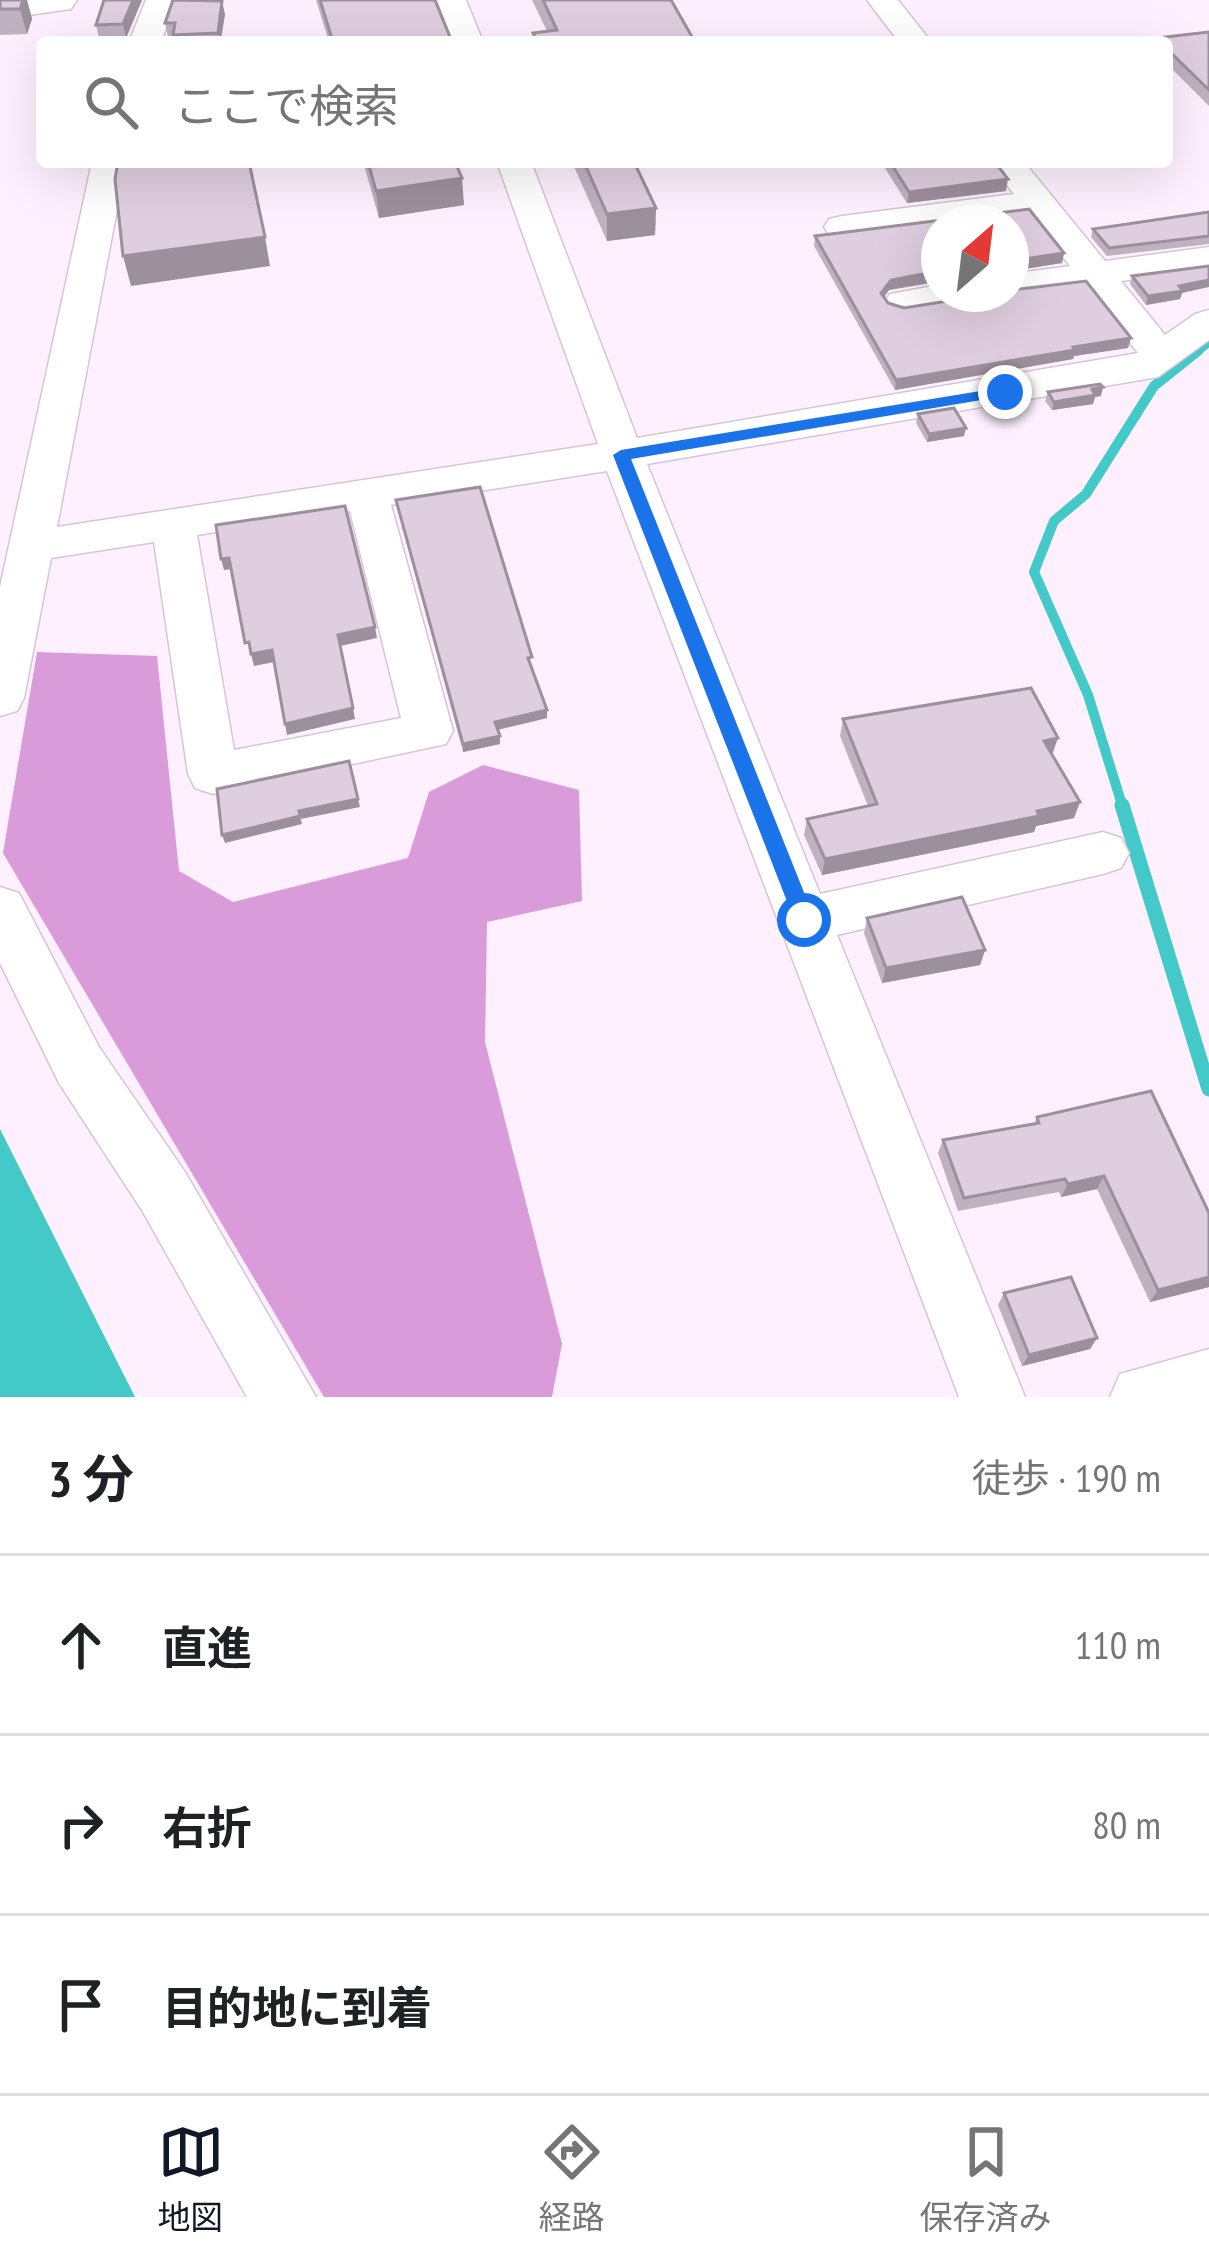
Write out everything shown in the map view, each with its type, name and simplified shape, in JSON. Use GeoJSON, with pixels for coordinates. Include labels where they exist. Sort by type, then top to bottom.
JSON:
{"type":"FeatureCollection","features":[{"type":"Feature","properties":{"kind":"street"},"geometry":{"type":"LineString","coordinates":[[148,36],[161,0]]}},
{"type":"Feature","properties":{"kind":"street"},"geometry":{"type":"LineString","coordinates":[[451,0],[465,36]]}},
{"type":"Feature","properties":{"kind":"street"},"geometry":{"type":"LineString","coordinates":[[882,0],[910,36]]}},
{"type":"Feature","properties":{"kind":"street"},"geometry":{"type":"LineString","coordinates":[[0,698],[108,168]]}},
{"type":"Feature","properties":{"kind":"street"},"geometry":{"type":"LineString","coordinates":[[516,168],[621,455],[992,1397]]}},
{"type":"Feature","properties":{"kind":"street"},"geometry":{"type":"LineString","coordinates":[[1011,168],[1161,356]]}},
{"type":"Feature","properties":{"kind":"street"},"geometry":{"type":"LineString","coordinates":[[842,227],[1037,202]]}},
{"type":"Feature","properties":{"kind":"street"},"geometry":{"type":"LineString","coordinates":[[1029,282],[1209,258]]}},
{"type":"Feature","properties":{"kind":"street"},"geometry":{"type":"LineString","coordinates":[[903,302],[921,299]]}},
{"type":"Feature","properties":{"kind":"street"},"geometry":{"type":"LineString","coordinates":[[32,546],[1144,368],[1209,322]]}},
{"type":"Feature","properties":{"kind":"street"},"geometry":{"type":"LineString","coordinates":[[173,525],[213,774],[429,731],[367,495]]}},
{"type":"Feature","properties":{"kind":"street"},"geometry":{"type":"LineString","coordinates":[[804,920],[1103,853]]}},
{"type":"Feature","properties":{"kind":"street"},"geometry":{"type":"LineString","coordinates":[[0,909],[79,1065],[164,1192],[283,1397]]}},
{"type":"Feature","properties":{"kind":"street"},"geometry":{"type":"LineString","coordinates":[[1143,1397],[1209,1382]]}},
{"type":"Feature","properties":{"kind":"shaded area"},"geometry":{"type":"Polygon","coordinates":[[[37,652],[157,656],[179,871],[233,902],[408,858],[429,792],[483,765],[579,790],[582,901],[487,922],[485,1042],[562,1344],[552,1397],[324,1397],[3,853],[37,652]]]}},
{"type":"Feature","properties":{"kind":"water"},"geometry":{"type":"Polygon","coordinates":[[[0,1129],[135,1397],[0,1397],[0,1129]]]}},
{"type":"Feature","properties":{"kind":"building"},"geometry":{"type":"Polygon","coordinates":[[[0,0],[23,0],[20,9],[0,9],[0,0]]]}},
{"type":"Feature","properties":{"kind":"building"},"geometry":{"type":"Polygon","coordinates":[[[104,0],[133,0],[123,24],[96,25],[104,0]]]}},
{"type":"Feature","properties":{"kind":"building"},"geometry":{"type":"Polygon","coordinates":[[[173,0],[222,1],[218,33],[173,35],[175,23],[165,23],[173,0]]]}},
{"type":"Feature","properties":{"kind":"building"},"geometry":{"type":"Polygon","coordinates":[[[320,0],[435,0],[450,36],[331,36],[320,0]]]}},
{"type":"Feature","properties":{"kind":"building"},"geometry":{"type":"Polygon","coordinates":[[[543,0],[671,0],[692,36],[533,33],[557,30],[543,0]]]}},
{"type":"Feature","properties":{"kind":"building"},"geometry":{"type":"Polygon","coordinates":[[[1209,32],[1209,90],[1173,55],[1173,36],[1209,32]]]}},
{"type":"Feature","properties":{"kind":"building"},"geometry":{"type":"Polygon","coordinates":[[[117,168],[250,168],[265,237],[123,256],[117,168]]]}},
{"type":"Feature","properties":{"kind":"building"},"geometry":{"type":"Polygon","coordinates":[[[370,168],[458,168],[462,178],[376,191],[370,168]]]}},
{"type":"Feature","properties":{"kind":"building"},"geometry":{"type":"Polygon","coordinates":[[[587,168],[637,168],[656,208],[607,214],[587,168]]]}},
{"type":"Feature","properties":{"kind":"building"},"geometry":{"type":"Polygon","coordinates":[[[894,168],[1000,168],[1008,179],[909,192],[894,168]]]}},
{"type":"Feature","properties":{"kind":"building"},"geometry":{"type":"Polygon","coordinates":[[[1029,209],[1064,253],[1029,258],[1029,209]]]}},
{"type":"Feature","properties":{"kind":"building"},"geometry":{"type":"Polygon","coordinates":[[[1209,212],[1209,236],[1109,248],[1093,229],[1209,212]]]}},
{"type":"Feature","properties":{"kind":"building"},"geometry":{"type":"Polygon","coordinates":[[[921,223],[921,274],[891,280],[881,293],[888,303],[904,308],[921,305],[921,312],[1029,312],[1029,288],[1086,281],[1131,338],[896,380],[815,236],[921,223]]]}},
{"type":"Feature","properties":{"kind":"building"},"geometry":{"type":"Polygon","coordinates":[[[1209,266],[1209,280],[1179,286],[1183,291],[1148,296],[1132,276],[1209,266]]]}},
{"type":"Feature","properties":{"kind":"building"},"geometry":{"type":"Polygon","coordinates":[[[1103,387],[1092,389],[1095,395],[1054,402],[1048,392],[1103,387]]]}},
{"type":"Feature","properties":{"kind":"building"},"geometry":{"type":"Polygon","coordinates":[[[954,408],[966,428],[929,434],[918,414],[954,408]]]}},
{"type":"Feature","properties":{"kind":"building"},"geometry":{"type":"Polygon","coordinates":[[[480,487],[547,710],[495,722],[500,736],[463,744],[396,500],[480,487]]]}},
{"type":"Feature","properties":{"kind":"building"},"geometry":{"type":"Polygon","coordinates":[[[345,506],[375,627],[338,635],[353,708],[285,724],[272,650],[251,654],[249,642],[245,643],[229,558],[221,559],[216,525],[345,506]]]}},
{"type":"Feature","properties":{"kind":"building"},"geometry":{"type":"Polygon","coordinates":[[[1031,688],[1058,738],[1044,741],[1080,802],[1037,811],[1039,816],[825,859],[807,819],[877,804],[843,719],[1031,688]]]}},
{"type":"Feature","properties":{"kind":"building"},"geometry":{"type":"Polygon","coordinates":[[[349,761],[358,799],[222,835],[217,789],[349,761]]]}},
{"type":"Feature","properties":{"kind":"building"},"geometry":{"type":"Polygon","coordinates":[[[962,897],[985,950],[886,968],[867,918],[962,897]]]}},
{"type":"Feature","properties":{"kind":"building"},"geometry":{"type":"Polygon","coordinates":[[[1151,1091],[1209,1213],[1209,1277],[1158,1290],[1104,1176],[964,1198],[943,1140],[1039,1123],[1037,1117],[1151,1091]]]}},
{"type":"Feature","properties":{"kind":"building"},"geometry":{"type":"Polygon","coordinates":[[[1071,1277],[1097,1338],[1029,1355],[1004,1293],[1071,1277]]]}},
{"type":"Feature","properties":{"kind":"waterway"},"geometry":{"type":"LineString","coordinates":[[1195,353],[1209,342]]}},
{"type":"Feature","properties":{"kind":"waterway"},"geometry":{"type":"LineString","coordinates":[[1123,808],[1088,695],[1034,572],[1054,521],[1086,494],[1154,386],[1199,350]]}},
{"type":"Feature","properties":{"kind":"waterway"},"geometry":{"type":"LineString","coordinates":[[1122,805],[1209,1089]]}},
{"type":"Feature","properties":{"kind":"route"},"geometry":{"type":"LineString","coordinates":[[804,920],[621,455],[1005,392]]}}]}
